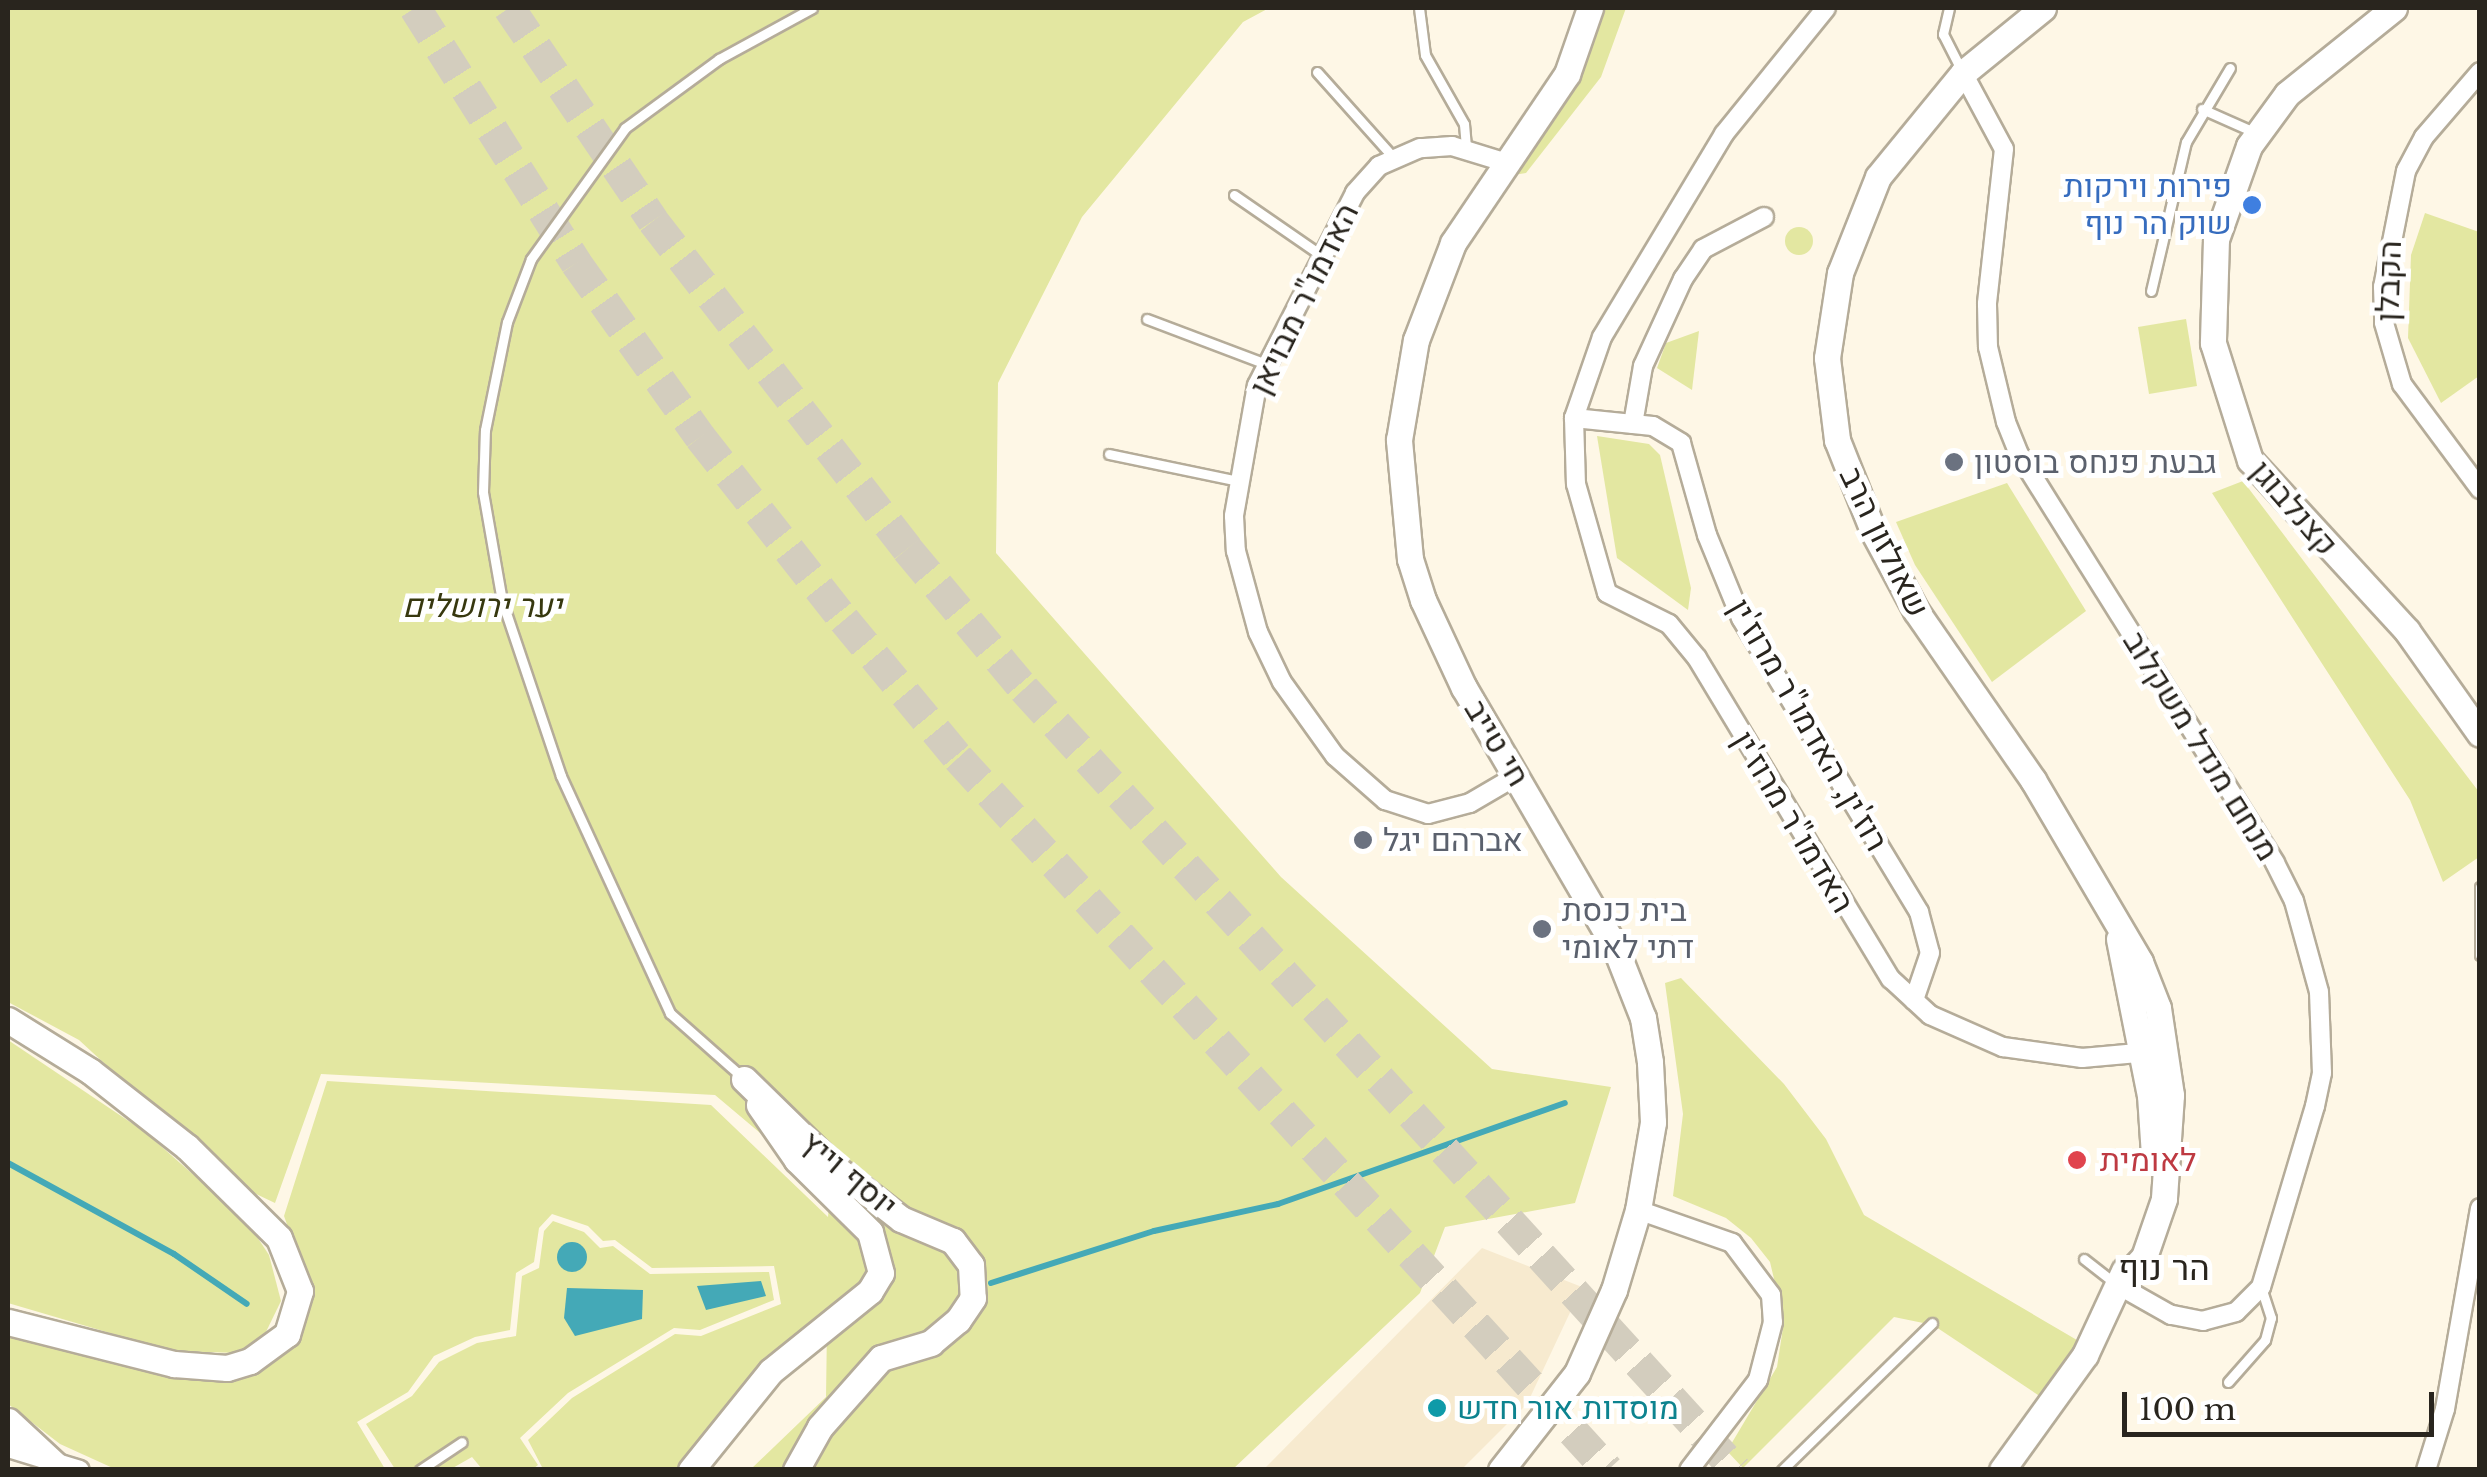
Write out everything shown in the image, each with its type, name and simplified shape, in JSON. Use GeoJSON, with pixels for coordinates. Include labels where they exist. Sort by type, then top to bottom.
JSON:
{"type":"FeatureCollection","features":[{"type":"Feature","properties":{"kind":"street","name":"חי טייב"},"geometry":{"type":"LineString","coordinates":[[1501,1470],[1578,1373],[1614,1290],[1638,1210],[1653,1122],[1643,1018],[1592,902],[1516,776],[1423,600],[1410,559],[1399,440],[1431,294],[1452,242],[1567,74],[1590,8]]}},
{"type":"Feature","properties":{"kind":"street"},"geometry":{"type":"LineString","coordinates":[[1574,418],[1602,337],[1724,134],[1826,8]]}},
{"type":"Feature","properties":{"kind":"street","name":"שאולזון הרב"},"geometry":{"type":"LineString","coordinates":[[2002,1470],[2062,1392],[2118,1285],[2144,1258],[2164,1199],[2171,1134],[2155,1051],[2115,920],[2034,780],[1916,611],[1859,502],[1837,440],[1827,358],[1831,310],[1852,238],[1878,176],[1963,72],[2043,8]]}},
{"type":"Feature","properties":{"kind":"street","name":"קצנלבוגן"},"geometry":{"type":"LineString","coordinates":[[2394,8],[2319,64],[2257,133],[2232,186],[2212,270],[2213,343],[2236,426],[2250,460],[2408,631],[2480,734]]}},
{"type":"Feature","properties":{"kind":"street","name":"מנחם מנדל משקלוב"},"geometry":{"type":"LineString","coordinates":[[1963,72],[2004,150],[1987,304],[1988,346],[2006,422],[2020,456],[2275,863],[2309,950],[2322,1073],[2262,1288]]}},
{"type":"Feature","properties":{"kind":"street","name":"הקבלן"},"geometry":{"type":"LineString","coordinates":[[2480,72],[2424,136],[2406,170],[2382,286],[2384,323],[2402,384],[2480,489]]}},
{"type":"Feature","properties":{"kind":"street"},"geometry":{"type":"LineString","coordinates":[[1393,157],[1420,148],[1466,148],[1504,162]]}},
{"type":"Feature","properties":{"kind":"street","name":"האדמו\"ר מבויאן"},"geometry":{"type":"LineString","coordinates":[[1393,157],[1355,193],[1266,364],[1238,481],[1236,551],[1258,632],[1282,682],[1335,756],[1385,800],[1428,814],[1470,802],[1516,776]]}},
{"type":"Feature","properties":{"kind":"street"},"geometry":{"type":"LineString","coordinates":[[1633,424],[1643,366],[1683,279],[1703,249],[1764,217]]}},
{"type":"Feature","properties":{"kind":"street","name":"רוז'ין, האדמו\"ר מרוז'ין"},"geometry":{"type":"LineString","coordinates":[[1574,418],[1672,432],[1682,442],[1707,535],[1741,618],[1919,912],[1930,952],[1914,1000]]}},
{"type":"Feature","properties":{"kind":"street","name":"האדמו\"ר מרוז'ין"},"geometry":{"type":"LineString","coordinates":[[1574,418],[1576,484],[1607,593],[1669,624],[1697,658],[1863,940],[1914,1000],[1966,1035],[2004,1047],[2082,1058],[2155,1051]]}},
{"type":"Feature","properties":{"kind":"street"},"geometry":{"type":"LineString","coordinates":[[8,1020],[115,1088],[188,1147],[279,1238],[300,1291],[287,1334],[250,1362],[227,1368],[174,1364],[8,1322]]}},
{"type":"Feature","properties":{"kind":"street"},"geometry":{"type":"LineString","coordinates":[[691,1470],[771,1371],[870,1291],[881,1273],[881,1253],[870,1232],[787,1148],[744,1079]]}},
{"type":"Feature","properties":{"kind":"street","name":"יוסף וייץ"},"geometry":{"type":"LineString","coordinates":[[744,1079],[833,1166],[900,1219],[953,1241],[971,1266],[973,1298],[958,1320],[931,1343],[881,1358],[820,1427],[796,1470]]}},
{"type":"Feature","properties":{"kind":"street"},"geometry":{"type":"LineString","coordinates":[[2426,1470],[2444,1409],[2480,1208]]}},
{"type":"Feature","properties":{"kind":"street"},"geometry":{"type":"LineString","coordinates":[[1638,1210],[1732,1243],[1771,1295],[1769,1348],[1758,1380],[1689,1470]]}},
{"type":"Feature","properties":{"kind":"street"},"geometry":{"type":"LineString","coordinates":[[2118,1285],[2171,1315],[2203,1321],[2236,1312],[2262,1288]]}},
{"type":"Feature","properties":{"kind":"street"},"geometry":{"type":"LineString","coordinates":[[8,1421],[57,1465]]}},
{"type":"Feature","properties":{"kind":"street"},"geometry":{"type":"LineString","coordinates":[[8,1448],[80,1470]]}},
{"type":"Feature","properties":{"kind":"lane"},"geometry":{"type":"LineString","coordinates":[[744,1079],[670,1012],[561,776],[502,601],[483,492],[485,430],[507,322],[531,259],[626,128],[719,60],[812,8]]}},
{"type":"Feature","properties":{"kind":"lane"},"geometry":{"type":"LineString","coordinates":[[1419,8],[1425,55],[1464,124],[1466,148]]}},
{"type":"Feature","properties":{"kind":"lane"},"geometry":{"type":"LineString","coordinates":[[1948,8],[1943,34],[1963,72]]}},
{"type":"Feature","properties":{"kind":"lane"},"geometry":{"type":"LineString","coordinates":[[2152,291],[2171,194],[2202,109],[2230,68]]}},
{"type":"Feature","properties":{"kind":"lane"},"geometry":{"type":"LineString","coordinates":[[1317,72],[1393,157]]}},
{"type":"Feature","properties":{"kind":"lane"},"geometry":{"type":"LineString","coordinates":[[2202,109],[2257,133]]}},
{"type":"Feature","properties":{"kind":"lane"},"geometry":{"type":"LineString","coordinates":[[1234,195],[1322,255]]}},
{"type":"Feature","properties":{"kind":"lane"},"geometry":{"type":"LineString","coordinates":[[1147,319],[1266,364]]}},
{"type":"Feature","properties":{"kind":"lane"},"geometry":{"type":"LineString","coordinates":[[1109,454],[1238,481]]}},
{"type":"Feature","properties":{"kind":"lane"},"geometry":{"type":"LineString","coordinates":[[2480,887],[2480,954]]}},
{"type":"Feature","properties":{"kind":"lane"},"geometry":{"type":"LineString","coordinates":[[2084,1259],[2118,1285]]}},
{"type":"Feature","properties":{"kind":"lane"},"geometry":{"type":"LineString","coordinates":[[2228,1382],[2265,1340],[2271,1318],[2262,1288]]}},
{"type":"Feature","properties":{"kind":"lane"},"geometry":{"type":"LineString","coordinates":[[1782,1470],[1932,1322]]}},
{"type":"Feature","properties":{"kind":"lane"},"geometry":{"type":"LineString","coordinates":[[420,1470],[462,1442]]}},
{"type":"Feature","properties":{"kind":"shaded area"},"geometry":{"type":"Polygon","coordinates":[[[1482,1248],[1582,1287],[1527,1404],[1462,1469],[1264,1469],[1482,1248]]]}},
{"type":"Feature","properties":{"kind":"green space","name":"יער ירושלים"},"geometry":{"type":"Polygon","coordinates":[[[8,8],[1269,8],[1243,22],[1082,217],[998,383],[996,553],[1281,877],[1492,1069],[1611,1087],[1575,1203],[1445,1227],[1420,1293],[1233,1469],[751,1469],[826,1397],[827,1327],[686,1469],[543,1469],[528,1440],[572,1398],[675,1334],[701,1336],[781,1304],[774,1266],[652,1268],[615,1240],[603,1241],[588,1226],[552,1214],[539,1228],[534,1262],[516,1273],[510,1330],[475,1337],[434,1356],[408,1392],[357,1422],[385,1469],[115,1469],[60,1444],[8,1404],[8,1332],[210,1380],[243,1379],[277,1359],[303,1325],[304,1272],[284,1216],[327,1081],[711,1105],[828,1217],[829,1205],[798,1165],[715,1095],[321,1074],[275,1203],[235,1184],[79,1040],[8,1002],[8,8]]]}},
{"type":"Feature","properties":{"kind":"green space"},"geometry":{"type":"Polygon","coordinates":[[[1606,8],[1626,8],[1601,77],[1526,173],[1501,177],[1578,82],[1606,8]]]}},
{"type":"Feature","properties":{"kind":"green space"},"geometry":{"type":"Polygon","coordinates":[[[2425,213],[2479,232],[2479,376],[2441,403],[2408,338],[2411,255],[2425,213]]]}},
{"type":"Feature","properties":{"kind":"green space"},"geometry":{"type":"Polygon","coordinates":[[[1799,227],[1809,231],[1813,241],[1809,251],[1799,255],[1789,251],[1785,241],[1789,231],[1799,227]]]}},
{"type":"Feature","properties":{"kind":"green space"},"geometry":{"type":"Polygon","coordinates":[[[2186,319],[2197,386],[2149,394],[2138,327],[2186,319]]]}},
{"type":"Feature","properties":{"kind":"green space"},"geometry":{"type":"Polygon","coordinates":[[[1699,331],[1692,390],[1657,368],[1666,343],[1699,331]]]}},
{"type":"Feature","properties":{"kind":"green space"},"geometry":{"type":"Polygon","coordinates":[[[1597,436],[1649,444],[1660,455],[1691,588],[1688,610],[1617,558],[1597,436]]]}},
{"type":"Feature","properties":{"kind":"green space"},"geometry":{"type":"Polygon","coordinates":[[[2243,481],[2479,792],[2479,857],[2443,882],[2410,800],[2212,493],[2243,481]]]}},
{"type":"Feature","properties":{"kind":"green space"},"geometry":{"type":"Polygon","coordinates":[[[2007,483],[2086,611],[1992,682],[1915,565],[1896,522],[2007,483]]]}},
{"type":"Feature","properties":{"kind":"green space"},"geometry":{"type":"Polygon","coordinates":[[[1681,978],[1784,1084],[1826,1139],[1864,1215],[2082,1343],[2050,1403],[1933,1325],[1894,1317],[1743,1468],[1727,1451],[1777,1367],[1784,1321],[1770,1262],[1751,1238],[1726,1218],[1673,1196],[1683,1114],[1665,983],[1681,978]]]}},
{"type":"Feature","properties":{"kind":"green space"},"geometry":{"type":"Polygon","coordinates":[[[8,1040],[145,1132],[248,1223],[269,1255],[281,1301],[264,1336],[240,1353],[171,1351],[8,1303],[8,1040]]]}},
{"type":"Feature","properties":{"kind":"green space"},"geometry":{"type":"Polygon","coordinates":[[[553,1221],[584,1232],[600,1248],[613,1246],[650,1274],[769,1272],[774,1300],[700,1330],[674,1328],[568,1393],[520,1438],[538,1465],[533,1469],[482,1469],[472,1457],[451,1469],[395,1469],[366,1424],[412,1396],[439,1362],[477,1343],[516,1336],[522,1276],[539,1268],[544,1231],[553,1221]]]}},
{"type":"Feature","properties":{"kind":"water"},"geometry":{"type":"Polygon","coordinates":[[[572,1242],[583,1246],[587,1257],[583,1268],[572,1272],[561,1268],[557,1257],[561,1246],[572,1242]]]}},
{"type":"Feature","properties":{"kind":"water"},"geometry":{"type":"Polygon","coordinates":[[[761,1281],[766,1296],[706,1310],[697,1286],[761,1281]]]}},
{"type":"Feature","properties":{"kind":"water"},"geometry":{"type":"Polygon","coordinates":[[[567,1288],[643,1290],[642,1319],[575,1336],[564,1318],[567,1288]]]}},
{"type":"Feature","properties":{"kind":"waterway"},"geometry":{"type":"LineString","coordinates":[[991,1283],[1154,1231],[1278,1204],[1565,1103]]}},
{"type":"Feature","properties":{"kind":"waterway"},"geometry":{"type":"LineString","coordinates":[[8,1163],[174,1254],[247,1304]]}},
{"type":"Feature","properties":{"kind":"tunnel"},"geometry":{"type":"LineString","coordinates":[[415,8],[576,263],[700,437],[844,620],[958,758],[1608,1470]]}},
{"type":"Feature","properties":{"kind":"tunnel"},"geometry":{"type":"LineString","coordinates":[[509,8],[653,221],[907,549],[1024,689],[1736,1470]]}},
{"type":"Feature","properties":{"kind":"place","name":"פירות וירקות שוק הר נוף"},"geometry":{"type":"Point","coordinates":[2252,205]}},
{"type":"Feature","properties":{"kind":"place","name":"גבעת פנחס בוסטון"},"geometry":{"type":"Point","coordinates":[1954,462]}},
{"type":"Feature","properties":{"kind":"place","name":"אברהם יגל"},"geometry":{"type":"Point","coordinates":[1363,840]}},
{"type":"Feature","properties":{"kind":"place","name":"בית כנסת דתי לאומי"},"geometry":{"type":"Point","coordinates":[1542,929]}},
{"type":"Feature","properties":{"kind":"place","name":"לאומית"},"geometry":{"type":"Point","coordinates":[2077,1160]}},
{"type":"Feature","properties":{"kind":"place","name":"מוסדות אור חדש"},"geometry":{"type":"Point","coordinates":[1437,1408]}},
{"type":"Feature","properties":{"kind":"district","name":"הר נוף"},"geometry":{"type":"Point","coordinates":[2164,1268]}}]}
